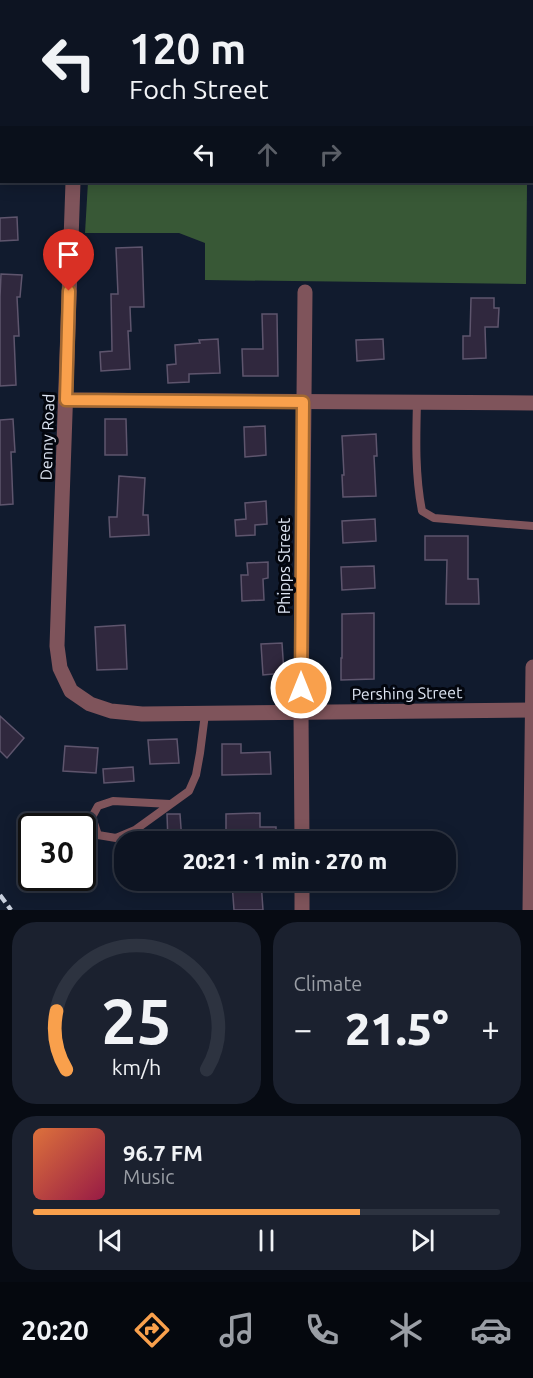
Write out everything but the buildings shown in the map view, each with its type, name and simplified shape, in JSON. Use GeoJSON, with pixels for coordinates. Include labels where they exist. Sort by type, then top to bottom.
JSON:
{"type":"FeatureCollection","features":[{"type":"Feature","properties":{"kind":"street","name":"Denny Road"},"geometry":{"type":"LineString","coordinates":[[71,691],[60,669],[57,646],[73,183]]}},
{"type":"Feature","properties":{"kind":"street","name":"Phipps Street"},"geometry":{"type":"LineString","coordinates":[[302,831],[304,292]]}},
{"type":"Feature","properties":{"kind":"street"},"geometry":{"type":"LineString","coordinates":[[66,400],[533,402]]}},
{"type":"Feature","properties":{"kind":"street"},"geometry":{"type":"LineString","coordinates":[[530,910],[533,667]]}},
{"type":"Feature","properties":{"kind":"street","name":"Pershing Street"},"geometry":{"type":"LineString","coordinates":[[71,691],[90,704],[111,711],[142,714],[533,710]]}},
{"type":"Feature","properties":{"kind":"street"},"geometry":{"type":"LineString","coordinates":[[302,891],[302,910]]}},
{"type":"Feature","properties":{"kind":"lane"},"geometry":{"type":"LineString","coordinates":[[417,402],[416,469],[422,511],[434,518],[533,526]]}},
{"type":"Feature","properties":{"kind":"lane"},"geometry":{"type":"LineString","coordinates":[[170,804],[113,801],[98,806],[92,817],[98,835],[116,838],[135,830],[189,791],[196,775],[205,714]]}},
{"type":"Feature","properties":{"kind":"green space"},"geometry":{"type":"Polygon","coordinates":[[[88,183],[533,183],[533,185],[527,185],[526,284],[205,280],[205,243],[179,233],[85,233],[88,183]]]}},
{"type":"Feature","properties":{"kind":"railway"},"geometry":{"type":"LineString","coordinates":[[0,895],[11,910]]}},
{"type":"Feature","properties":{"kind":"route"},"geometry":{"type":"LineString","coordinates":[[69,291],[66,400],[303,402],[301,688]]}}]}
